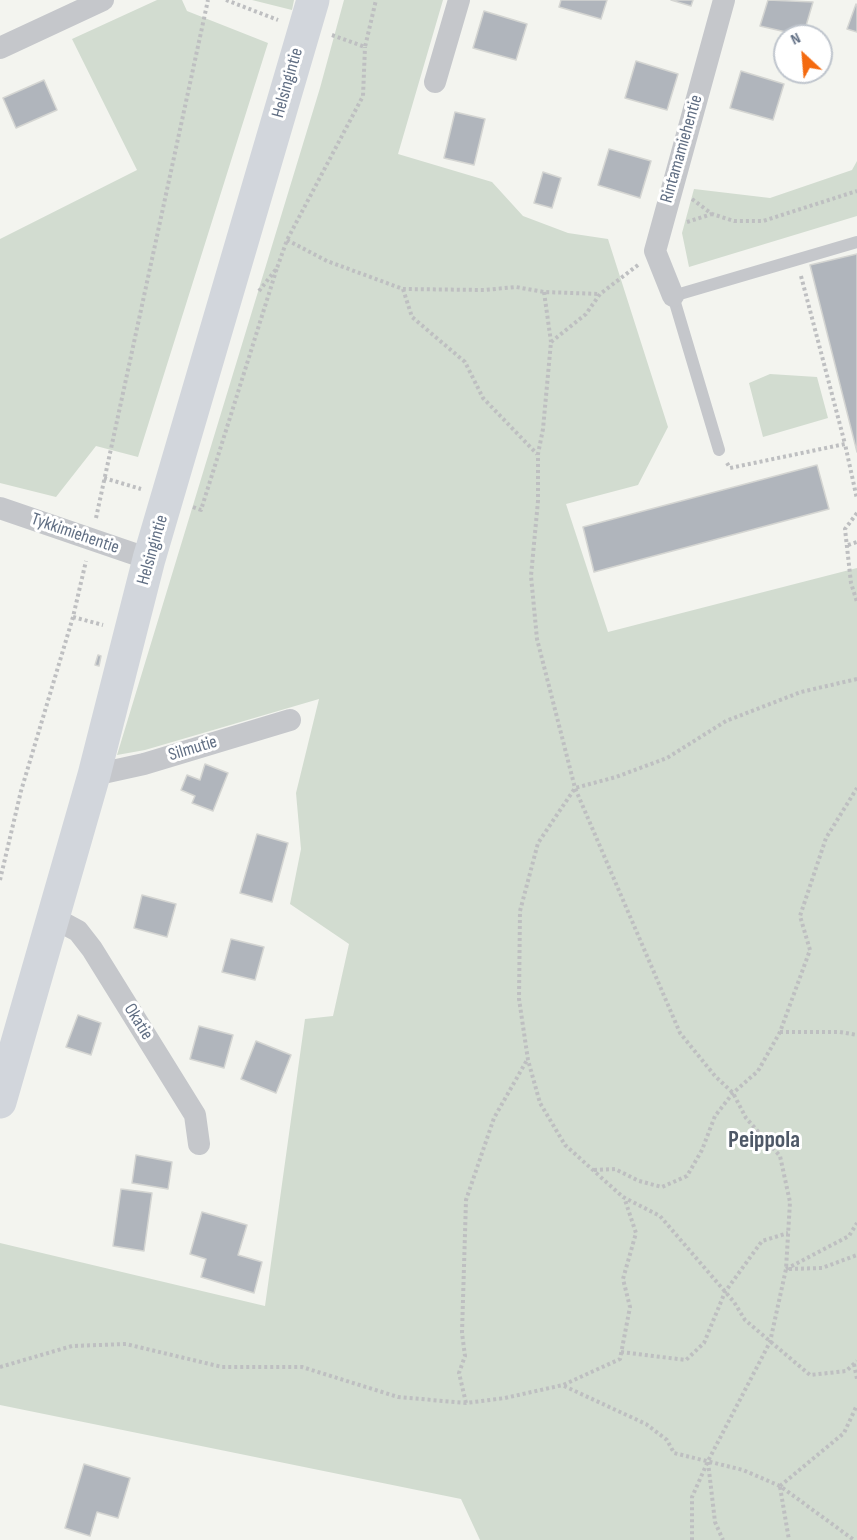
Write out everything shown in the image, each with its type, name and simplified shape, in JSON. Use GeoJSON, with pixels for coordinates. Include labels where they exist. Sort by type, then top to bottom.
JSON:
{"type":"FeatureCollection","features":[{"type":"Feature","properties":{"kind":"main road","name":"Helsingintie"},"geometry":{"type":"LineString","coordinates":[[0,1102],[94,775],[150,560],[313,0]]}},
{"type":"Feature","properties":{"kind":"street"},"geometry":{"type":"LineString","coordinates":[[0,48],[61,9],[104,0]]}},
{"type":"Feature","properties":{"kind":"street"},"geometry":{"type":"LineString","coordinates":[[435,82],[459,0]]}},
{"type":"Feature","properties":{"kind":"street","name":"Rintamamiehentie"},"geometry":{"type":"LineString","coordinates":[[655,251],[724,0]]}},
{"type":"Feature","properties":{"kind":"street"},"geometry":{"type":"LineString","coordinates":[[655,251],[673,296]]}},
{"type":"Feature","properties":{"kind":"street","name":"Tykkimiehentie"},"geometry":{"type":"LineString","coordinates":[[0,508],[150,560]]}},
{"type":"Feature","properties":{"kind":"street","name":"Silmutie"},"geometry":{"type":"LineString","coordinates":[[94,775],[144,764],[290,720]]}},
{"type":"Feature","properties":{"kind":"street","name":"Okatie"},"geometry":{"type":"LineString","coordinates":[[52,917],[78,931],[92,949],[195,1115],[199,1144]]}},
{"type":"Feature","properties":{"kind":"lane"},"geometry":{"type":"LineString","coordinates":[[719,450],[673,296],[857,242]]}},
{"type":"Feature","properties":{"kind":"path"},"geometry":{"type":"LineString","coordinates":[[0,880],[21,791],[73,616],[91,540],[208,0]]}},
{"type":"Feature","properties":{"kind":"path"},"geometry":{"type":"LineString","coordinates":[[226,0],[278,20]]}},
{"type":"Feature","properties":{"kind":"path"},"geometry":{"type":"LineString","coordinates":[[220,319],[235,313],[253,299],[277,268],[287,240],[363,96],[365,47],[376,0]]}},
{"type":"Feature","properties":{"kind":"path"},"geometry":{"type":"LineString","coordinates":[[326,33],[365,47]]}},
{"type":"Feature","properties":{"kind":"path"},"geometry":{"type":"LineString","coordinates":[[673,184],[712,214],[734,221],[763,221],[857,191]]}},
{"type":"Feature","properties":{"kind":"path"},"geometry":{"type":"LineString","coordinates":[[287,240],[327,261],[403,289],[484,290],[516,287],[544,292],[600,294]]}},
{"type":"Feature","properties":{"kind":"path"},"geometry":{"type":"LineString","coordinates":[[551,342],[586,314],[600,294],[655,251]]}},
{"type":"Feature","properties":{"kind":"path"},"geometry":{"type":"LineString","coordinates":[[796,259],[857,498]]}},
{"type":"Feature","properties":{"kind":"path"},"geometry":{"type":"LineString","coordinates":[[403,289],[412,317],[465,362],[483,398],[538,454]]}},
{"type":"Feature","properties":{"kind":"path"},"geometry":{"type":"LineString","coordinates":[[544,292],[551,342],[543,429],[538,454],[538,501],[531,576],[537,639],[575,788],[680,1033],[715,1076],[733,1093],[746,1118],[780,1156],[790,1202],[786,1269],[770,1342],[708,1461],[692,1497],[692,1540]]}},
{"type":"Feature","properties":{"kind":"path"},"geometry":{"type":"LineString","coordinates":[[719,450],[730,468],[845,444]]}},
{"type":"Feature","properties":{"kind":"path"},"geometry":{"type":"LineString","coordinates":[[857,513],[845,529],[851,584],[857,602]]}},
{"type":"Feature","properties":{"kind":"path"},"geometry":{"type":"LineString","coordinates":[[848,544],[857,542]]}},
{"type":"Feature","properties":{"kind":"path"},"geometry":{"type":"LineString","coordinates":[[73,616],[110,627]]}},
{"type":"Feature","properties":{"kind":"path"},"geometry":{"type":"LineString","coordinates":[[856,1362],[846,1371],[810,1375],[745,1320],[725,1292],[660,1216],[623,1197],[565,1145],[545,1111],[528,1060],[519,999],[520,911],[538,843],[575,788],[616,777],[667,758],[726,721],[801,692],[857,679]]}},
{"type":"Feature","properties":{"kind":"path"},"geometry":{"type":"LineString","coordinates":[[593,1170],[615,1169],[639,1181],[662,1187],[687,1176],[702,1150],[715,1116],[733,1093],[758,1071],[780,1032],[810,950],[800,916],[826,838],[857,788]]}},
{"type":"Feature","properties":{"kind":"path"},"geometry":{"type":"LineString","coordinates":[[780,1032],[840,1032],[857,1035]]}},
{"type":"Feature","properties":{"kind":"path"},"geometry":{"type":"LineString","coordinates":[[466,1402],[459,1373],[465,1356],[462,1333],[465,1200],[494,1118],[528,1060]]}},
{"type":"Feature","properties":{"kind":"path"},"geometry":{"type":"LineString","coordinates":[[0,1367],[72,1346],[126,1344],[222,1367],[302,1367],[398,1397],[466,1402],[505,1398],[563,1385],[620,1359],[630,1307],[624,1279],[636,1233],[623,1197]]}},
{"type":"Feature","properties":{"kind":"path"},"geometry":{"type":"LineString","coordinates":[[786,1269],[849,1236],[857,1223]]}},
{"type":"Feature","properties":{"kind":"path"},"geometry":{"type":"LineString","coordinates":[[621,1352],[686,1360],[705,1343],[725,1292],[762,1241],[788,1233]]}},
{"type":"Feature","properties":{"kind":"path"},"geometry":{"type":"LineString","coordinates":[[786,1269],[822,1268],[857,1255]]}},
{"type":"Feature","properties":{"kind":"path"},"geometry":{"type":"LineString","coordinates":[[856,1362],[857,1378]]}},
{"type":"Feature","properties":{"kind":"path"},"geometry":{"type":"LineString","coordinates":[[563,1385],[646,1424],[667,1440],[674,1453],[743,1470],[780,1486],[854,1540]]}},
{"type":"Feature","properties":{"kind":"path"},"geometry":{"type":"LineString","coordinates":[[780,1486],[844,1433],[857,1405]]}},
{"type":"Feature","properties":{"kind":"path"},"geometry":{"type":"LineString","coordinates":[[708,1461],[715,1522],[723,1540]]}},
{"type":"Feature","properties":{"kind":"path"},"geometry":{"type":"LineString","coordinates":[[780,1486],[789,1540]]}},
{"type":"Feature","properties":{"kind":"shaded area"},"geometry":{"type":"Polygon","coordinates":[[[157,0],[182,0],[187,11],[268,43],[138,457],[96,446],[56,497],[0,483],[0,239],[137,170],[72,39],[157,0]]]}},
{"type":"Feature","properties":{"kind":"shaded area"},"geometry":{"type":"Polygon","coordinates":[[[252,0],[294,0],[292,10],[252,0]]]}},
{"type":"Feature","properties":{"kind":"shaded area"},"geometry":{"type":"Polygon","coordinates":[[[344,0],[443,0],[398,154],[492,182],[523,216],[568,233],[608,239],[668,427],[638,485],[566,504],[608,632],[857,568],[857,1540],[480,1540],[461,1499],[0,1405],[0,1243],[265,1306],[305,1019],[333,1016],[349,944],[290,904],[301,849],[296,793],[319,699],[145,750],[117,755],[320,88],[344,0]]]}},
{"type":"Feature","properties":{"kind":"shaded area"},"geometry":{"type":"Polygon","coordinates":[[[857,161],[857,216],[689,267],[682,233],[694,189],[770,198],[852,170],[857,161]]]}},
{"type":"Feature","properties":{"kind":"shaded area"},"geometry":{"type":"Polygon","coordinates":[[[770,374],[817,377],[828,418],[763,437],[749,383],[770,374]]]}},
{"type":"Feature","properties":{"kind":"building"},"geometry":{"type":"Polygon","coordinates":[[[561,0],[607,0],[601,19],[559,7],[561,0]]]}},
{"type":"Feature","properties":{"kind":"building"},"geometry":{"type":"Polygon","coordinates":[[[671,0],[693,0],[691,6],[671,0]]]}},
{"type":"Feature","properties":{"kind":"building"},"geometry":{"type":"Polygon","coordinates":[[[768,0],[813,2],[807,24],[773,24],[773,29],[760,26],[768,0]]]}},
{"type":"Feature","properties":{"kind":"building"},"geometry":{"type":"Polygon","coordinates":[[[857,5],[857,32],[847,29],[857,5]]]}},
{"type":"Feature","properties":{"kind":"building"},"geometry":{"type":"Polygon","coordinates":[[[484,11],[527,24],[516,60],[473,48],[484,11]]]}},
{"type":"Feature","properties":{"kind":"building"},"geometry":{"type":"Polygon","coordinates":[[[636,61],[678,74],[667,110],[625,98],[636,61]]]}},
{"type":"Feature","properties":{"kind":"building"},"geometry":{"type":"Polygon","coordinates":[[[741,71],[773,81],[773,84],[784,84],[773,120],[730,108],[741,71]]]}},
{"type":"Feature","properties":{"kind":"building"},"geometry":{"type":"Polygon","coordinates":[[[44,80],[57,110],[16,128],[3,98],[44,80]]]}},
{"type":"Feature","properties":{"kind":"building"},"geometry":{"type":"Polygon","coordinates":[[[455,112],[485,119],[474,165],[444,158],[455,112]]]}},
{"type":"Feature","properties":{"kind":"building"},"geometry":{"type":"Polygon","coordinates":[[[609,149],[651,161],[640,198],[598,185],[609,149]]]}},
{"type":"Feature","properties":{"kind":"building"},"geometry":{"type":"Polygon","coordinates":[[[543,172],[561,178],[552,208],[534,203],[543,172]]]}},
{"type":"Feature","properties":{"kind":"building"},"geometry":{"type":"Polygon","coordinates":[[[857,254],[857,452],[810,265],[857,254]]]}},
{"type":"Feature","properties":{"kind":"building"},"geometry":{"type":"Polygon","coordinates":[[[817,465],[829,509],[594,572],[583,527],[817,465]]]}},
{"type":"Feature","properties":{"kind":"building"},"geometry":{"type":"Polygon","coordinates":[[[98,655],[101,656],[99,666],[95,665],[98,655]]]}},
{"type":"Feature","properties":{"kind":"building"},"geometry":{"type":"Polygon","coordinates":[[[205,764],[228,773],[213,811],[192,803],[195,796],[181,790],[187,775],[200,780],[205,764]]]}},
{"type":"Feature","properties":{"kind":"building"},"geometry":{"type":"Polygon","coordinates":[[[257,834],[288,843],[272,902],[240,893],[257,834]]]}},
{"type":"Feature","properties":{"kind":"building"},"geometry":{"type":"Polygon","coordinates":[[[142,895],[176,904],[167,937],[134,928],[142,895]]]}},
{"type":"Feature","properties":{"kind":"building"},"geometry":{"type":"Polygon","coordinates":[[[231,939],[264,947],[255,980],[222,972],[231,939]]]}},
{"type":"Feature","properties":{"kind":"building"},"geometry":{"type":"Polygon","coordinates":[[[78,1015],[101,1023],[91,1055],[66,1047],[78,1015]]]}},
{"type":"Feature","properties":{"kind":"building"},"geometry":{"type":"Polygon","coordinates":[[[199,1026],[233,1035],[224,1068],[190,1059],[199,1026]]]}},
{"type":"Feature","properties":{"kind":"building"},"geometry":{"type":"Polygon","coordinates":[[[256,1041],[291,1055],[276,1093],[241,1079],[256,1041]]]}},
{"type":"Feature","properties":{"kind":"building"},"geometry":{"type":"Polygon","coordinates":[[[136,1155],[172,1162],[168,1189],[132,1183],[136,1155]]]}},
{"type":"Feature","properties":{"kind":"building"},"geometry":{"type":"Polygon","coordinates":[[[121,1189],[152,1193],[144,1251],[113,1246],[121,1189]]]}},
{"type":"Feature","properties":{"kind":"building"},"geometry":{"type":"Polygon","coordinates":[[[202,1212],[247,1225],[238,1255],[262,1262],[254,1293],[201,1277],[206,1259],[190,1254],[202,1212]]]}},
{"type":"Feature","properties":{"kind":"building"},"geometry":{"type":"Polygon","coordinates":[[[84,1464],[130,1478],[118,1518],[97,1512],[90,1536],[65,1528],[84,1464]]]}},
{"type":"Feature","properties":{"kind":"district","name":"Peippola"},"geometry":{"type":"Point","coordinates":[764,1141]}}]}
